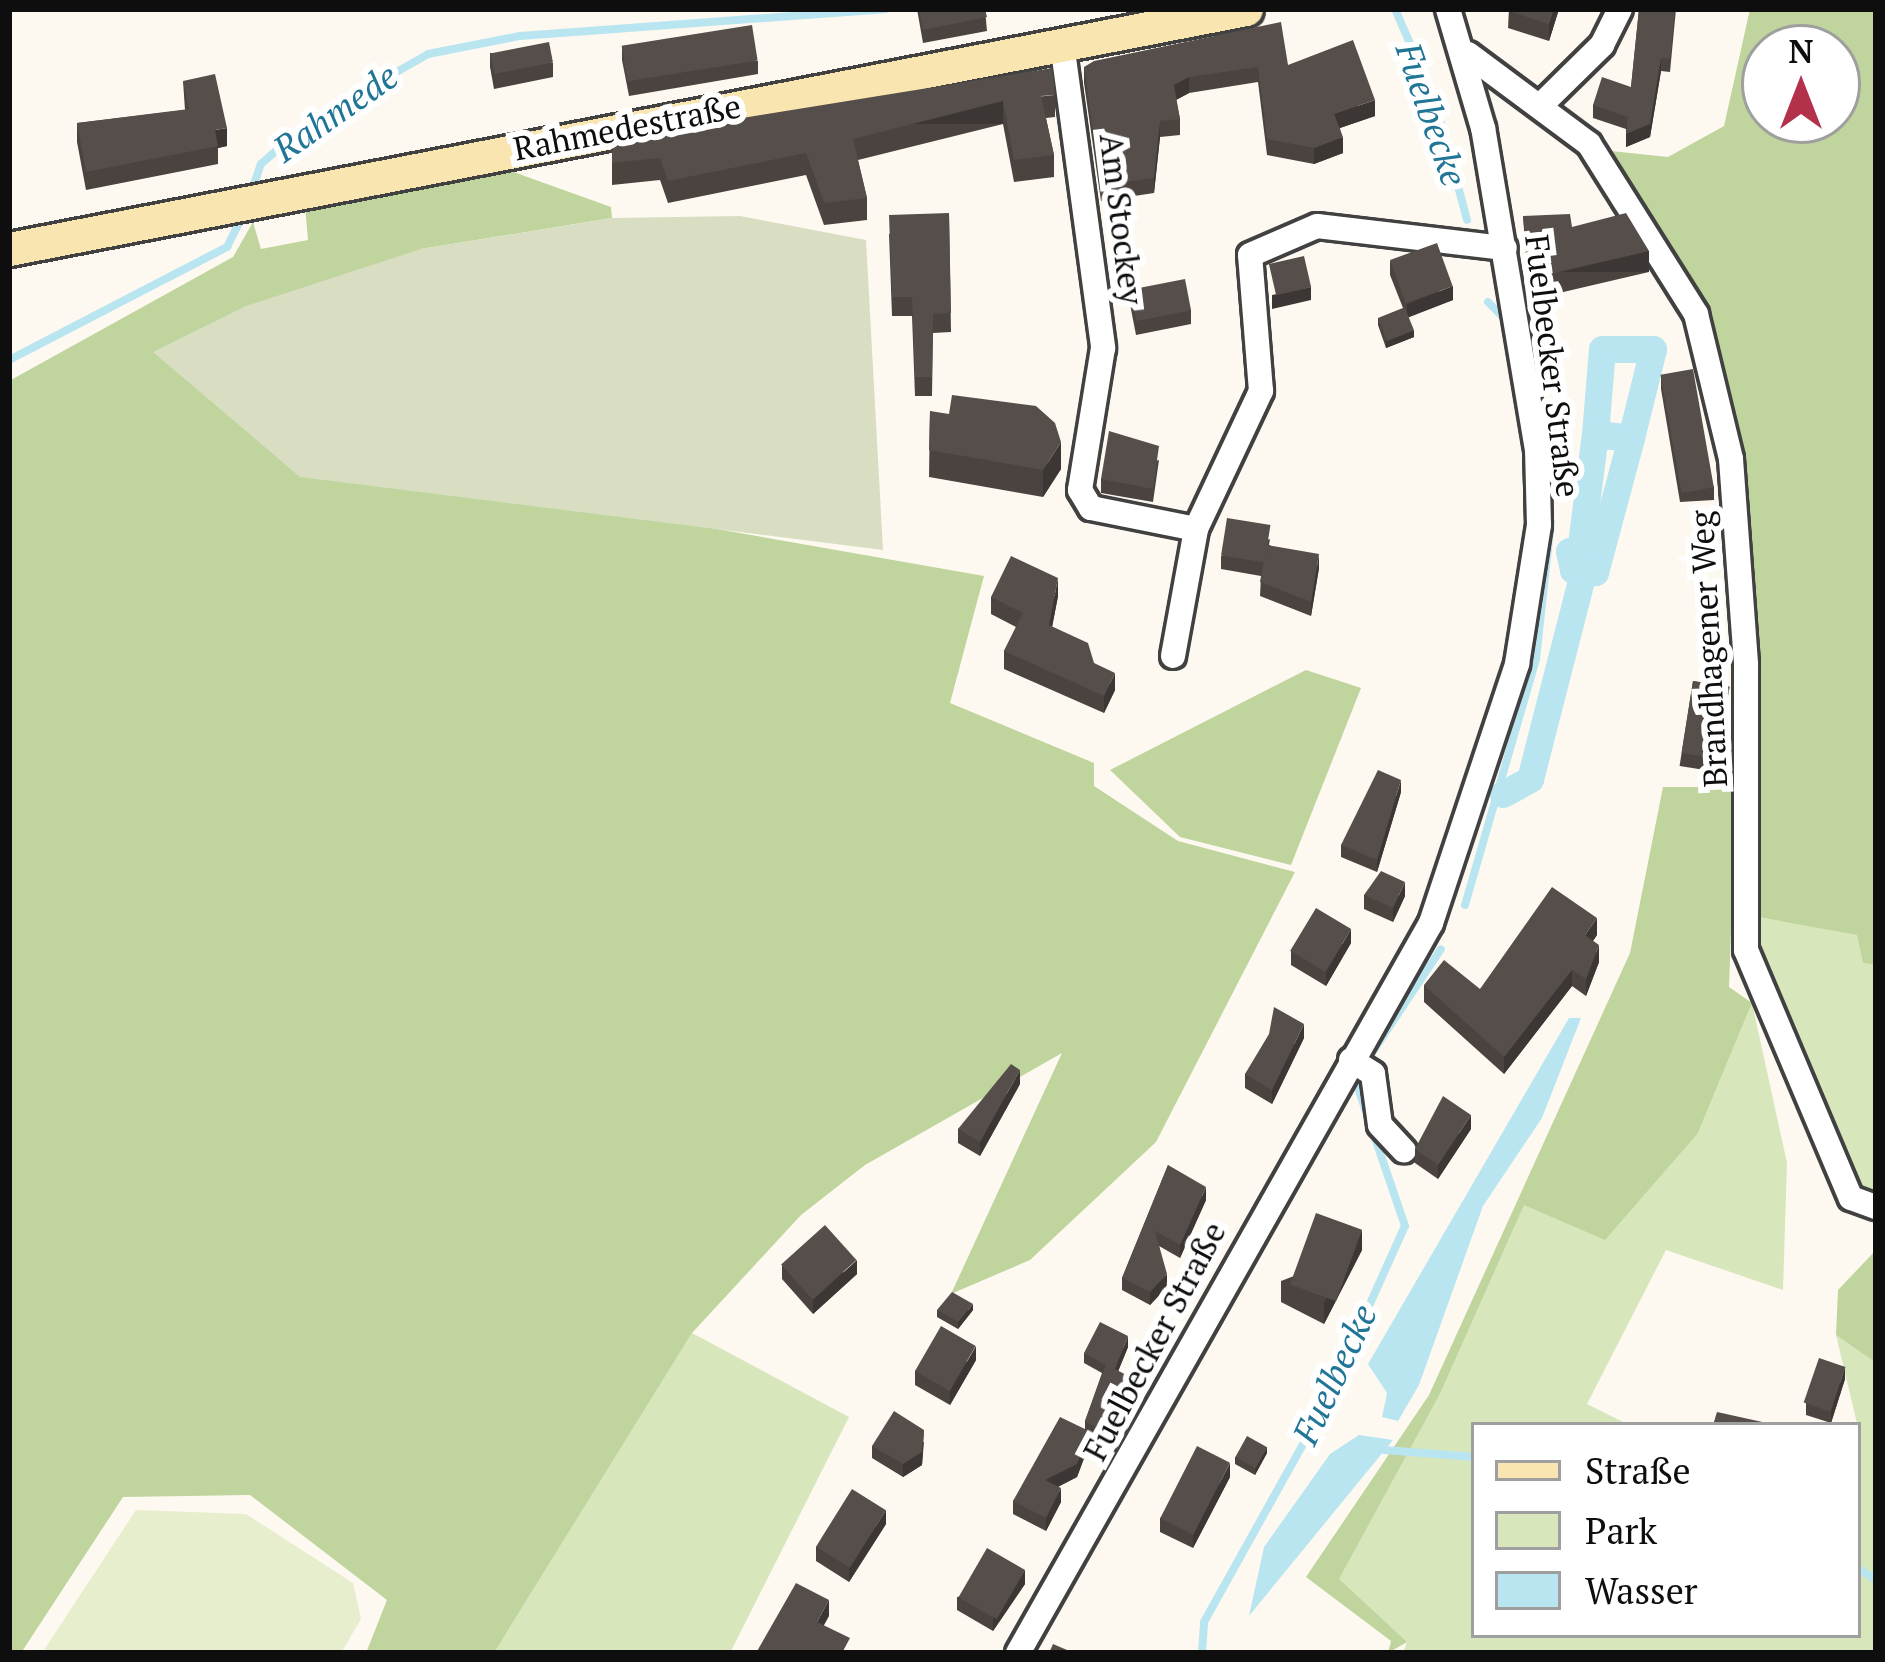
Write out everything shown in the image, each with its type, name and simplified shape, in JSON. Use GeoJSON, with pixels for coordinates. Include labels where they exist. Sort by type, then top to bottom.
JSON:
{"type":"FeatureCollection","features":[{"type":"Feature","properties":{"kind":"main road","name":"Rahmedestraße"},"geometry":{"type":"LineString","coordinates":[[9,248],[232,197],[1062,43],[1178,17],[1246,9]]}},
{"type":"Feature","properties":{"kind":"street","name":"Fuelbecker Straße"},"geometry":{"type":"LineString","coordinates":[[1018,1653],[1439,903],[1532,599],[1537,450],[1468,54],[1448,9]]}},
{"type":"Feature","properties":{"kind":"street"},"geometry":{"type":"LineString","coordinates":[[1543,103],[1602,45],[1621,9]]}},
{"type":"Feature","properties":{"kind":"street","name":"Am Stockey"},"geometry":{"type":"LineString","coordinates":[[1062,43],[1102,325],[1080,490],[1090,508],[1196,530]]}},
{"type":"Feature","properties":{"kind":"street","name":"Brandhagener Weg"},"geometry":{"type":"LineString","coordinates":[[1468,54],[1543,103],[1622,183],[1715,370],[1746,664],[1747,950],[1851,1198],[1876,1207]]}},
{"type":"Feature","properties":{"kind":"street"},"geometry":{"type":"LineString","coordinates":[[1173,656],[1196,530],[1261,391],[1250,255],[1317,226],[1505,248]]}},
{"type":"Feature","properties":{"kind":"street"},"geometry":{"type":"LineString","coordinates":[[1351,1060],[1373,1074],[1380,1125],[1404,1151]]}},
{"type":"Feature","properties":{"kind":"green space"},"geometry":{"type":"Polygon","coordinates":[[[1750,9],[1876,9],[1876,965],[1863,963],[1857,935],[1758,917],[1742,470],[1727,382],[1710,324],[1611,151],[1668,157],[1724,126],[1741,50],[1741,144],[1861,144],[1861,24],[1747,24],[1750,9]]]}},
{"type":"Feature","properties":{"kind":"green space"},"geometry":{"type":"Polygon","coordinates":[[[505,169],[611,207],[612,218],[421,249],[677,522],[984,576],[950,703],[1094,763],[1094,786],[1178,841],[1295,872],[1156,1142],[1030,1260],[951,1294],[1062,1053],[865,1165],[801,1215],[692,1333],[494,1653],[366,1653],[387,1600],[250,1495],[123,1497],[21,1653],[9,1653],[9,381],[233,257],[253,222],[261,249],[308,240],[305,206],[505,169]]]}},
{"type":"Feature","properties":{"kind":"green space"},"geometry":{"type":"Polygon","coordinates":[[[740,216],[866,240],[883,550],[300,477],[153,352],[246,306],[421,249],[612,218],[740,216]]]}},
{"type":"Feature","properties":{"kind":"green space"},"geometry":{"type":"Polygon","coordinates":[[[1306,670],[1361,688],[1291,865],[1180,837],[1110,770],[1306,670]]]}},
{"type":"Feature","properties":{"kind":"green space"},"geometry":{"type":"Polygon","coordinates":[[[1663,787],[1736,787],[1729,987],[1752,1003],[1698,1133],[1605,1240],[1524,1205],[1440,1394],[1339,1579],[1407,1642],[1388,1653],[1391,1641],[1306,1577],[1429,1395],[1630,953],[1663,787]]]}},
{"type":"Feature","properties":{"kind":"green space"},"geometry":{"type":"Polygon","coordinates":[[[1758,917],[1858,935],[1863,963],[1876,965],[1876,1195],[1853,1185],[1766,989],[1758,917]]]}},
{"type":"Feature","properties":{"kind":"green space"},"geometry":{"type":"Polygon","coordinates":[[[1752,1003],[1787,1163],[1783,1290],[1666,1250],[1587,1404],[1623,1422],[1471,1422],[1471,1638],[1861,1638],[1861,1422],[1857,1422],[1836,1335],[1876,1363],[1876,1653],[1403,1653],[1407,1642],[1338,1580],[1440,1394],[1524,1204],[1698,1133],[1752,1003]]]}},
{"type":"Feature","properties":{"kind":"green space"},"geometry":{"type":"Polygon","coordinates":[[[1876,1250],[1876,1363],[1836,1335],[1838,1290],[1876,1250]]]}},
{"type":"Feature","properties":{"kind":"green space"},"geometry":{"type":"Polygon","coordinates":[[[692,1333],[849,1417],[730,1653],[494,1653],[692,1333]]]}},
{"type":"Feature","properties":{"kind":"green space"},"geometry":{"type":"Polygon","coordinates":[[[136,1510],[246,1514],[353,1583],[361,1619],[341,1653],[42,1653],[136,1510]]]}},
{"type":"Feature","properties":{"kind":"water"},"geometry":{"type":"Polygon","coordinates":[[[1569,1018],[1581,1018],[1542,1118],[1483,1206],[1419,1385],[1398,1421],[1382,1417],[1387,1393],[1368,1364],[1569,1018]]]}},
{"type":"Feature","properties":{"kind":"water"},"geometry":{"type":"Polygon","coordinates":[[[1359,1435],[1393,1440],[1249,1616],[1264,1547],[1330,1454],[1359,1435]]]}},
{"type":"Feature","properties":{"kind":"building"},"geometry":{"type":"Polygon","coordinates":[[[919,9],[985,9],[987,17],[923,30],[919,9]]]}},
{"type":"Feature","properties":{"kind":"building"},"geometry":{"type":"Polygon","coordinates":[[[1509,9],[1554,9],[1549,24],[1509,9]]]}},
{"type":"Feature","properties":{"kind":"building"},"geometry":{"type":"Polygon","coordinates":[[[1639,9],[1675,9],[1670,59],[1661,58],[1650,124],[1626,134],[1628,117],[1593,105],[1602,77],[1631,87],[1639,9]]]}},
{"type":"Feature","properties":{"kind":"building"},"geometry":{"type":"Polygon","coordinates":[[[1281,22],[1288,65],[1353,40],[1375,100],[1334,114],[1343,137],[1314,148],[1267,139],[1258,67],[1189,77],[1174,85],[1180,119],[1160,121],[1154,178],[1101,185],[1084,67],[1094,61],[1281,22]]]}},
{"type":"Feature","properties":{"kind":"building"},"geometry":{"type":"Polygon","coordinates":[[[752,25],[758,61],[627,81],[622,46],[752,25]]]}},
{"type":"Feature","properties":{"kind":"building"},"geometry":{"type":"Polygon","coordinates":[[[549,42],[553,63],[494,74],[490,53],[549,42]]]}},
{"type":"Feature","properties":{"kind":"building"},"geometry":{"type":"Polygon","coordinates":[[[1052,68],[1055,95],[1041,96],[1054,155],[1014,160],[1003,101],[853,139],[867,198],[824,203],[806,153],[668,181],[660,158],[612,163],[612,139],[1052,68]]]}},
{"type":"Feature","properties":{"kind":"building"},"geometry":{"type":"Polygon","coordinates":[[[215,74],[227,128],[215,130],[218,146],[86,172],[77,123],[189,109],[183,81],[215,74]]]}},
{"type":"Feature","properties":{"kind":"building"},"geometry":{"type":"Polygon","coordinates":[[[949,213],[951,313],[933,314],[932,377],[915,377],[912,297],[892,297],[889,215],[949,213]]]}},
{"type":"Feature","properties":{"kind":"building"},"geometry":{"type":"Polygon","coordinates":[[[1626,213],[1649,251],[1529,279],[1523,216],[1570,214],[1572,227],[1626,213]]]}},
{"type":"Feature","properties":{"kind":"building"},"geometry":{"type":"Polygon","coordinates":[[[1437,243],[1453,286],[1406,303],[1390,260],[1437,243]]]}},
{"type":"Feature","properties":{"kind":"building"},"geometry":{"type":"Polygon","coordinates":[[[1304,256],[1311,287],[1276,295],[1269,264],[1304,256]]]}},
{"type":"Feature","properties":{"kind":"building"},"geometry":{"type":"Polygon","coordinates":[[[1185,279],[1191,310],[1136,321],[1130,290],[1185,279]]]}},
{"type":"Feature","properties":{"kind":"building"},"geometry":{"type":"Polygon","coordinates":[[[1405,308],[1414,330],[1387,341],[1378,319],[1405,308]]]}},
{"type":"Feature","properties":{"kind":"building"},"geometry":{"type":"Polygon","coordinates":[[[1693,369],[1714,487],[1681,493],[1661,375],[1693,369]]]}},
{"type":"Feature","properties":{"kind":"building"},"geometry":{"type":"Polygon","coordinates":[[[952,395],[1036,406],[1055,423],[1061,442],[1043,470],[929,450],[930,411],[949,414],[952,395]]]}},
{"type":"Feature","properties":{"kind":"building"},"geometry":{"type":"Polygon","coordinates":[[[1109,431],[1159,446],[1153,489],[1101,479],[1109,431]]]}},
{"type":"Feature","properties":{"kind":"building"},"geometry":{"type":"Polygon","coordinates":[[[1227,518],[1270,525],[1265,562],[1221,556],[1227,518]]]}},
{"type":"Feature","properties":{"kind":"building"},"geometry":{"type":"Polygon","coordinates":[[[1267,545],[1319,554],[1311,602],[1260,582],[1267,545]]]}},
{"type":"Feature","properties":{"kind":"building"},"geometry":{"type":"Polygon","coordinates":[[[1011,556],[1058,578],[1049,625],[1088,643],[1094,663],[1115,673],[1104,696],[1004,651],[1023,613],[991,597],[1011,556]]]}},
{"type":"Feature","properties":{"kind":"building"},"geometry":{"type":"Polygon","coordinates":[[[1693,681],[1730,687],[1718,759],[1682,753],[1693,681]]]}},
{"type":"Feature","properties":{"kind":"building"},"geometry":{"type":"Polygon","coordinates":[[[1378,770],[1401,780],[1377,860],[1341,845],[1378,770]]]}},
{"type":"Feature","properties":{"kind":"building"},"geometry":{"type":"Polygon","coordinates":[[[1381,871],[1405,882],[1393,908],[1364,895],[1381,871]]]}},
{"type":"Feature","properties":{"kind":"building"},"geometry":{"type":"Polygon","coordinates":[[[1552,887],[1597,918],[1585,935],[1599,945],[1586,979],[1572,970],[1504,1057],[1424,985],[1444,960],[1480,989],[1552,887]]]}},
{"type":"Feature","properties":{"kind":"building"},"geometry":{"type":"Polygon","coordinates":[[[1316,908],[1351,929],[1325,972],[1290,951],[1316,908]]]}},
{"type":"Feature","properties":{"kind":"building"},"geometry":{"type":"Polygon","coordinates":[[[1274,1007],[1304,1024],[1272,1090],[1245,1074],[1269,1034],[1274,1007]]]}},
{"type":"Feature","properties":{"kind":"building"},"geometry":{"type":"Polygon","coordinates":[[[1011,1064],[1020,1070],[980,1142],[958,1129],[1011,1064]]]}},
{"type":"Feature","properties":{"kind":"building"},"geometry":{"type":"Polygon","coordinates":[[[1443,1096],[1471,1115],[1438,1165],[1415,1149],[1443,1096]]]}},
{"type":"Feature","properties":{"kind":"building"},"geometry":{"type":"Polygon","coordinates":[[[1168,1165],[1206,1187],[1180,1245],[1155,1231],[1167,1274],[1150,1292],[1122,1278],[1168,1165]]]}},
{"type":"Feature","properties":{"kind":"building"},"geometry":{"type":"Polygon","coordinates":[[[1316,1213],[1362,1230],[1336,1301],[1290,1284],[1316,1213]]]}},
{"type":"Feature","properties":{"kind":"building"},"geometry":{"type":"Polygon","coordinates":[[[825,1225],[856,1260],[813,1299],[781,1264],[825,1225]]]}},
{"type":"Feature","properties":{"kind":"building"},"geometry":{"type":"Polygon","coordinates":[[[952,1292],[973,1304],[958,1322],[937,1310],[952,1292]]]}},
{"type":"Feature","properties":{"kind":"building"},"geometry":{"type":"Polygon","coordinates":[[[1100,1322],[1128,1336],[1115,1369],[1132,1378],[1106,1433],[1085,1421],[1106,1365],[1084,1353],[1100,1322]]]}},
{"type":"Feature","properties":{"kind":"building"},"geometry":{"type":"Polygon","coordinates":[[[941,1326],[976,1346],[950,1391],[915,1371],[941,1326]]]}},
{"type":"Feature","properties":{"kind":"building"},"geometry":{"type":"Polygon","coordinates":[[[1819,1358],[1845,1367],[1830,1412],[1804,1402],[1819,1358]]]}},
{"type":"Feature","properties":{"kind":"building"},"geometry":{"type":"Polygon","coordinates":[[[894,1411],[924,1430],[922,1452],[903,1464],[872,1446],[894,1411]]]}},
{"type":"Feature","properties":{"kind":"building"},"geometry":{"type":"Polygon","coordinates":[[[1717,1412],[1762,1422],[1714,1422],[1717,1412]]]}},
{"type":"Feature","properties":{"kind":"building"},"geometry":{"type":"Polygon","coordinates":[[[1060,1417],[1089,1431],[1077,1464],[1045,1480],[1061,1488],[1046,1518],[1013,1501],[1060,1417]]]}},
{"type":"Feature","properties":{"kind":"building"},"geometry":{"type":"Polygon","coordinates":[[[1247,1436],[1267,1447],[1255,1468],[1235,1457],[1247,1436]]]}},
{"type":"Feature","properties":{"kind":"building"},"geometry":{"type":"Polygon","coordinates":[[[1197,1446],[1230,1463],[1193,1535],[1160,1518],[1197,1446]]]}},
{"type":"Feature","properties":{"kind":"building"},"geometry":{"type":"Polygon","coordinates":[[[852,1489],[886,1510],[850,1568],[816,1547],[852,1489]]]}},
{"type":"Feature","properties":{"kind":"building"},"geometry":{"type":"Polygon","coordinates":[[[987,1548],[1025,1570],[997,1619],[958,1597],[987,1548]]]}},
{"type":"Feature","properties":{"kind":"building"},"geometry":{"type":"Polygon","coordinates":[[[796,1583],[829,1600],[817,1622],[850,1638],[842,1653],[756,1653],[796,1583]]]}},
{"type":"Feature","properties":{"kind":"building"},"geometry":{"type":"Polygon","coordinates":[[[1053,1644],[1074,1653],[1049,1653],[1053,1644]]]}},
{"type":"Feature","properties":{"kind":"waterway","name":"Rahmede"},"geometry":{"type":"LineString","coordinates":[[252,191],[261,164],[309,122],[428,54],[520,36],[885,9]]}},
{"type":"Feature","properties":{"kind":"waterway","name":"Fuelbecke"},"geometry":{"type":"LineString","coordinates":[[1395,9],[1435,101],[1467,220]]}},
{"type":"Feature","properties":{"kind":"waterway","name":"Rahmede"},"geometry":{"type":"LineString","coordinates":[[9,360],[227,247],[245,211]]}},
{"type":"Feature","properties":{"kind":"waterway","name":"Fuelbecke"},"geometry":{"type":"LineString","coordinates":[[1488,302],[1503,317]]}},
{"type":"Feature","properties":{"kind":"waterway","name":"Fuelbecke"},"geometry":{"type":"LineString","coordinates":[[1529,328],[1549,453]]}},
{"type":"Feature","properties":{"kind":"waterway"},"geometry":{"type":"LineString","coordinates":[[1602,349],[1653,349],[1631,438],[1595,434],[1602,349]]}},
{"type":"Feature","properties":{"kind":"waterway"},"geometry":{"type":"LineString","coordinates":[[1503,794],[1530,779],[1584,569],[1573,570],[1569,551],[1580,552],[1595,434],[1631,438],[1595,572],[1584,569]]}},
{"type":"Feature","properties":{"kind":"waterway","name":"Fuelbecke"},"geometry":{"type":"LineString","coordinates":[[1465,905],[1536,659],[1551,522]]}},
{"type":"Feature","properties":{"kind":"waterway","name":"Fuelbecke"},"geometry":{"type":"LineString","coordinates":[[1367,1060],[1441,949]]}},
{"type":"Feature","properties":{"kind":"waterway","name":"Fuelbecke"},"geometry":{"type":"LineString","coordinates":[[1202,1653],[1204,1622],[1324,1406],[1405,1226],[1358,1088]]}},
{"type":"Feature","properties":{"kind":"waterway"},"geometry":{"type":"LineString","coordinates":[[1385,1450],[1471,1457]]}},
{"type":"Feature","properties":{"kind":"waterway"},"geometry":{"type":"LineString","coordinates":[[1861,1570],[1876,1580]]}}]}
